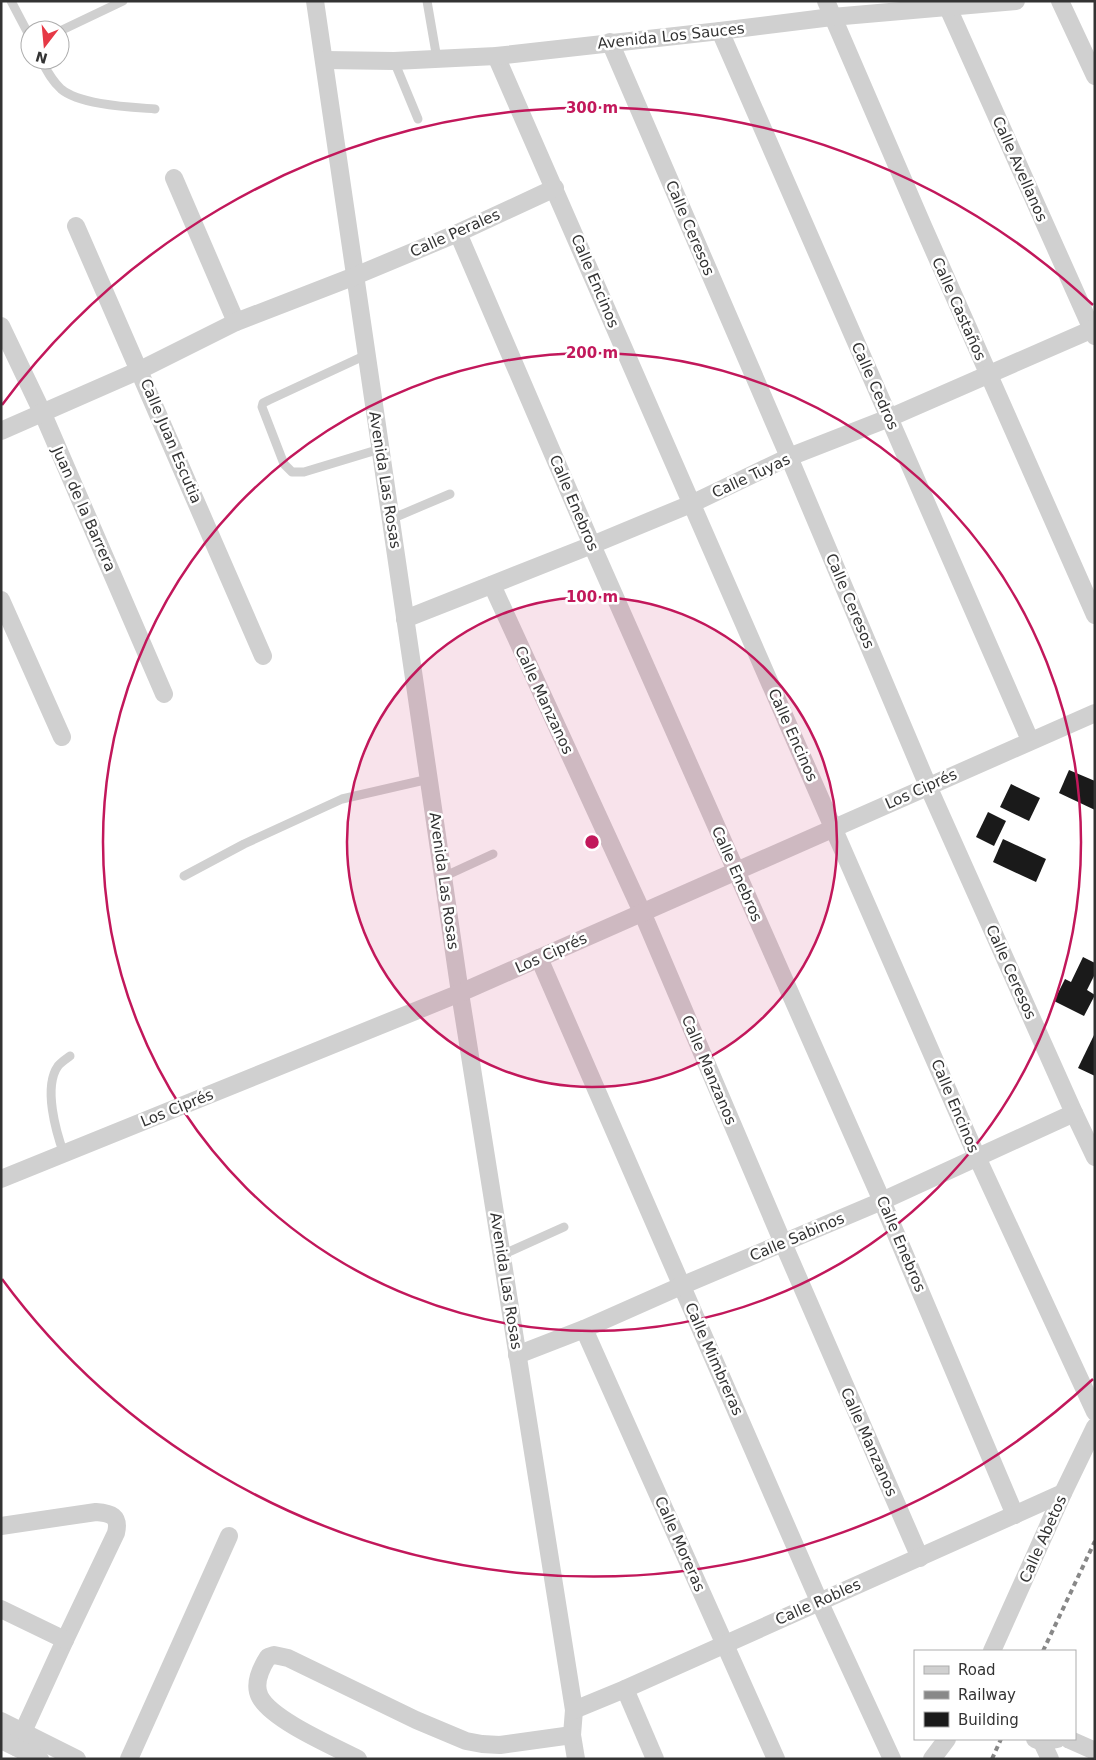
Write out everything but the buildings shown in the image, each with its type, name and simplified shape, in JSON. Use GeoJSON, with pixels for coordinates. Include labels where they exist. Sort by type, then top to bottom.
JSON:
{"type":"FeatureCollection","features":[{"type":"Feature","properties":{"kind":"street","name":"Avenida Las Rosas"},"geometry":{"type":"LineString","coordinates":[[315,1],[460,993],[574,1710],[572,1736],[576,1759]]}},
{"type":"Feature","properties":{"kind":"street","name":"Avenida Los Sauces"},"geometry":{"type":"LineString","coordinates":[[325,60],[394,61],[496,56],[720,31],[829,9],[1016,1]]}},
{"type":"Feature","properties":{"kind":"street"},"geometry":{"type":"LineString","coordinates":[[1060,1],[1095,76]]}},
{"type":"Feature","properties":{"kind":"street","name":"Calle Avellanos"},"geometry":{"type":"LineString","coordinates":[[946,4],[1094,331]]}},
{"type":"Feature","properties":{"kind":"street","name":"Calle Castaños"},"geometry":{"type":"LineString","coordinates":[[829,9],[1095,615]]}},
{"type":"Feature","properties":{"kind":"street","name":"Calle Cedros"},"geometry":{"type":"LineString","coordinates":[[720,31],[1030,740]]}},
{"type":"Feature","properties":{"kind":"street","name":"Calle Ceresos"},"geometry":{"type":"LineString","coordinates":[[610,42],[928,786],[1095,1156]]}},
{"type":"Feature","properties":{"kind":"street","name":"Calle Encinos"},"geometry":{"type":"LineString","coordinates":[[496,56],[977,1158],[1095,1412]]}},
{"type":"Feature","properties":{"kind":"street"},"geometry":{"type":"LineString","coordinates":[[174,178],[236,322]]}},
{"type":"Feature","properties":{"kind":"street","name":"Calle Perales"},"geometry":{"type":"LineString","coordinates":[[1,431],[140,370],[236,322],[355,276],[458,233],[555,188]]}},
{"type":"Feature","properties":{"kind":"street","name":"Calle Juan Escutia"},"geometry":{"type":"LineString","coordinates":[[76,226],[263,656]]}},
{"type":"Feature","properties":{"kind":"street","name":"Calle Enebros"},"geometry":{"type":"LineString","coordinates":[[458,233],[592,545],[882,1201],[1015,1515]]}},
{"type":"Feature","properties":{"kind":"street","name":"Juan de la Barrera"},"geometry":{"type":"LineString","coordinates":[[1,326],[42,414],[164,694]]}},
{"type":"Feature","properties":{"kind":"street","name":"Calle Tuyas"},"geometry":{"type":"LineString","coordinates":[[405,619],[691,504],[789,457],[889,418],[988,374],[1094,331]]}},
{"type":"Feature","properties":{"kind":"street","name":"Calle Manzanos"},"geometry":{"type":"LineString","coordinates":[[492,585],[642,912],[782,1243],[920,1558]]}},
{"type":"Feature","properties":{"kind":"street"},"geometry":{"type":"LineString","coordinates":[[1,600],[62,737]]}},
{"type":"Feature","properties":{"kind":"street","name":"Los Ciprés"},"geometry":{"type":"LineString","coordinates":[[1,1179],[460,993],[1030,740],[1095,713]]}},
{"type":"Feature","properties":{"kind":"street","name":"Calle Mimbreras"},"geometry":{"type":"LineString","coordinates":[[539,958],[819,1601],[892,1759]]}},
{"type":"Feature","properties":{"kind":"street","name":"Calle Sabinos"},"geometry":{"type":"LineString","coordinates":[[518,1356],[882,1201],[1074,1113]]}},
{"type":"Feature","properties":{"kind":"street","name":"Calle Moreras"},"geometry":{"type":"LineString","coordinates":[[584,1329],[776,1759]]}},
{"type":"Feature","properties":{"kind":"street","name":"Calle Abetos"},"geometry":{"type":"LineString","coordinates":[[992,1650],[1062,1493],[1095,1427]]}},
{"type":"Feature","properties":{"kind":"street","name":"Calle Robles"},"geometry":{"type":"LineString","coordinates":[[574,1710],[920,1558],[1062,1493]]}},
{"type":"Feature","properties":{"kind":"street"},"geometry":{"type":"LineString","coordinates":[[1,1526],[96,1512],[109,1514],[114,1517],[118,1526],[65,1640],[13,1740]]}},
{"type":"Feature","properties":{"kind":"street"},"geometry":{"type":"LineString","coordinates":[[128,1759],[229,1536]]}},
{"type":"Feature","properties":{"kind":"street"},"geometry":{"type":"LineString","coordinates":[[1,1609],[65,1640]]}},
{"type":"Feature","properties":{"kind":"street"},"geometry":{"type":"LineString","coordinates":[[358,1759],[300,1729],[278,1716],[266,1706],[257,1690],[258,1678],[268,1657],[274,1655],[288,1658],[416,1720],[466,1741],[500,1745],[572,1736]]}},
{"type":"Feature","properties":{"kind":"street"},"geometry":{"type":"LineString","coordinates":[[625,1689],[655,1759]]}},
{"type":"Feature","properties":{"kind":"street"},"geometry":{"type":"LineString","coordinates":[[1,1721],[13,1740],[40,1759]]}},
{"type":"Feature","properties":{"kind":"street"},"geometry":{"type":"LineString","coordinates":[[13,1740],[72,1758]]}},
{"type":"Feature","properties":{"kind":"street"},"geometry":{"type":"LineString","coordinates":[[932,1759],[946,1740]]}},
{"type":"Feature","properties":{"kind":"street"},"geometry":{"type":"LineString","coordinates":[[1044,1740],[1050,1759]]}},
{"type":"Feature","properties":{"kind":"street"},"geometry":{"type":"LineString","coordinates":[[1070,1740],[1095,1751]]}},
{"type":"Feature","properties":{"kind":"lane"},"geometry":{"type":"LineString","coordinates":[[11,1],[21,20]]}},
{"type":"Feature","properties":{"kind":"lane"},"geometry":{"type":"LineString","coordinates":[[70,26],[123,1]]}},
{"type":"Feature","properties":{"kind":"lane"},"geometry":{"type":"LineString","coordinates":[[427,1],[437,59]]}},
{"type":"Feature","properties":{"kind":"lane"},"geometry":{"type":"LineString","coordinates":[[394,61],[418,119]]}},
{"type":"Feature","properties":{"kind":"lane"},"geometry":{"type":"LineString","coordinates":[[47,70],[51,78],[62,90],[97,103],[155,109]]}},
{"type":"Feature","properties":{"kind":"lane"},"geometry":{"type":"LineString","coordinates":[[366,355],[269,400],[262,407],[284,464],[292,472],[304,472],[380,449]]}},
{"type":"Feature","properties":{"kind":"lane"},"geometry":{"type":"LineString","coordinates":[[391,519],[450,494]]}},
{"type":"Feature","properties":{"kind":"lane"},"geometry":{"type":"LineString","coordinates":[[184,876],[244,844],[342,799],[429,779]]}},
{"type":"Feature","properties":{"kind":"lane"},"geometry":{"type":"LineString","coordinates":[[443,877],[493,854]]}},
{"type":"Feature","properties":{"kind":"lane"},"geometry":{"type":"LineString","coordinates":[[64,1154],[53,1119],[51,1104],[54,1076],[58,1066],[70,1056]]}},
{"type":"Feature","properties":{"kind":"lane"},"geometry":{"type":"LineString","coordinates":[[502,1255],[564,1227]]}},
{"type":"Feature","properties":{"kind":"railway"},"geometry":{"type":"LineString","coordinates":[[1043,1650],[1095,1541]]}},
{"type":"Feature","properties":{"kind":"railway"},"geometry":{"type":"LineString","coordinates":[[992,1759],[1001,1740]]}}]}
